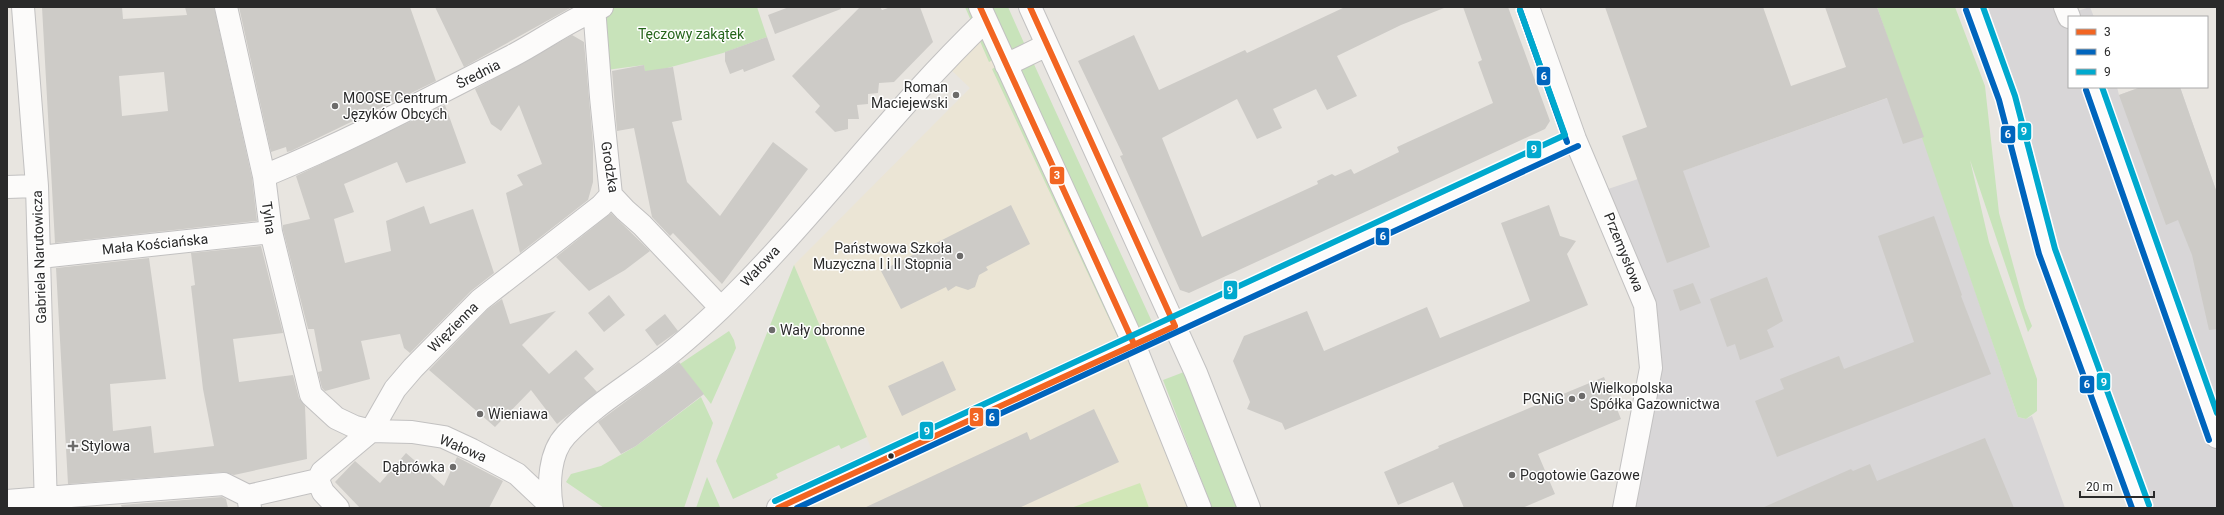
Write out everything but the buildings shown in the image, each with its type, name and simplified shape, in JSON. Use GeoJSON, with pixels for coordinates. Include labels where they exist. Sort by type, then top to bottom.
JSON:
{"type":"FeatureCollection","features":[{"type":"Feature","properties":{"kind":"street","name":"Gabriela Narutowicza"},"geometry":{"type":"LineString","coordinates":[[23,7],[37,186],[46,504]]}},
{"type":"Feature","properties":{"kind":"street","name":"Tylna"},"geometry":{"type":"LineString","coordinates":[[226,7],[264,176],[271,232],[311,394],[336,418]]}},
{"type":"Feature","properties":{"kind":"street"},"geometry":{"type":"LineString","coordinates":[[1030,7],[1196,374],[1249,508]]}},
{"type":"Feature","properties":{"kind":"street","name":"Przemysłowa"},"geometry":{"type":"LineString","coordinates":[[1528,7],[1575,139],[1646,305],[1651,368],[1624,508]]}},
{"type":"Feature","properties":{"kind":"street"},"geometry":{"type":"LineString","coordinates":[[1974,7],[2007,98],[2047,251],[2141,508]]}},
{"type":"Feature","properties":{"kind":"street","name":"Średnia"},"geometry":{"type":"LineString","coordinates":[[264,176],[320,152],[427,100],[527,49],[597,8]]}},
{"type":"Feature","properties":{"kind":"street","name":"Grodzka"},"geometry":{"type":"LineString","coordinates":[[597,8],[601,98],[611,195],[720,308]]}},
{"type":"Feature","properties":{"kind":"street"},"geometry":{"type":"LineString","coordinates":[[983,14],[1134,344],[1200,508]]}},
{"type":"Feature","properties":{"kind":"street","name":"Wałowa"},"geometry":{"type":"LineString","coordinates":[[552,507],[551,462],[565,436],[600,405],[657,364],[720,308],[778,247],[953,52],[983,14]]}},
{"type":"Feature","properties":{"kind":"street"},"geometry":{"type":"LineString","coordinates":[[1006,65],[1047,46]]}},
{"type":"Feature","properties":{"kind":"street"},"geometry":{"type":"LineString","coordinates":[[2094,88],[2217,437]]}},
{"type":"Feature","properties":{"kind":"street"},"geometry":{"type":"LineString","coordinates":[[778,508],[1175,326],[1575,139]]}},
{"type":"Feature","properties":{"kind":"street"},"geometry":{"type":"LineString","coordinates":[[7,187],[37,186]]}},
{"type":"Feature","properties":{"kind":"street","name":"Więzienna"},"geometry":{"type":"LineString","coordinates":[[318,480],[322,472],[371,431],[396,389],[438,340],[480,300],[601,206],[611,195]]}},
{"type":"Feature","properties":{"kind":"street","name":"Mała Kościańska"},"geometry":{"type":"LineString","coordinates":[[40,256],[271,232]]}},
{"type":"Feature","properties":{"kind":"street","name":"Wałowa"},"geometry":{"type":"LineString","coordinates":[[336,418],[355,427],[371,431],[412,432],[444,437],[517,474],[552,507]]}},
{"type":"Feature","properties":{"kind":"street"},"geometry":{"type":"LineString","coordinates":[[7,501],[46,504],[224,484],[249,502],[318,480],[323,492],[338,508]]}},
{"type":"Feature","properties":{"kind":"shaded area"},"geometry":{"type":"Polygon","coordinates":[[[1974,7],[2065,7],[2068,14],[2090,7],[2094,16],[2068,16],[2068,88],[2117,88],[2119,95],[2138,88],[2180,88],[2217,193],[2217,508],[2141,508],[1974,7]]]}},
{"type":"Feature","properties":{"kind":"shaded area"},"geometry":{"type":"Polygon","coordinates":[[[986,20],[1134,344],[1189,508],[778,508],[877,462],[794,265],[970,88],[948,67],[986,20]]]}},
{"type":"Feature","properties":{"kind":"shaded area"},"geometry":{"type":"Polygon","coordinates":[[[1907,91],[2018,417],[2026,419],[2032,416],[2065,508],[1624,508],[1651,368],[1645,305],[1599,192],[1638,179],[1640,186],[1907,91]]]}},
{"type":"Feature","properties":{"kind":"green space","name":"Tęczowy zakątek"},"geometry":{"type":"Polygon","coordinates":[[[602,7],[757,7],[767,37],[723,53],[645,74],[644,65],[599,71],[602,7]]]}},
{"type":"Feature","properties":{"kind":"green space"},"geometry":{"type":"Polygon","coordinates":[[[965,7],[1008,7],[1024,43],[989,62],[965,7]]]}},
{"type":"Feature","properties":{"kind":"green space"},"geometry":{"type":"Polygon","coordinates":[[[1877,7],[1955,7],[1985,86],[1999,213],[2025,308],[2032,326],[2028,332],[1970,160],[1989,242],[2037,379],[2037,411],[2026,419],[2018,417],[1877,7]]]}},
{"type":"Feature","properties":{"kind":"green space"},"geometry":{"type":"Polygon","coordinates":[[[1027,49],[1153,324],[1119,340],[992,69],[1027,49]]]}},
{"type":"Feature","properties":{"kind":"green space"},"geometry":{"type":"Polygon","coordinates":[[[794,265],[867,437],[841,449],[839,445],[776,474],[778,478],[733,499],[716,461],[794,265]]]}},
{"type":"Feature","properties":{"kind":"green space"},"geometry":{"type":"Polygon","coordinates":[[[729,331],[736,348],[711,404],[680,364],[729,331]]]}},
{"type":"Feature","properties":{"kind":"green space"},"geometry":{"type":"Polygon","coordinates":[[[1184,372],[1237,508],[1212,508],[1163,380],[1184,372]]]}},
{"type":"Feature","properties":{"kind":"green space"},"geometry":{"type":"Polygon","coordinates":[[[701,397],[713,423],[684,508],[604,508],[566,482],[571,474],[601,466],[636,446],[701,397]]]}},
{"type":"Feature","properties":{"kind":"green space"},"geometry":{"type":"Polygon","coordinates":[[[707,477],[720,507],[696,508],[707,477]]]}},
{"type":"Feature","properties":{"kind":"green space"},"geometry":{"type":"Polygon","coordinates":[[[1140,483],[1149,508],[1071,508],[1140,483]]]}},
{"type":"Feature","properties":{"kind":"transit line","name":"3"},"geometry":{"type":"LineString","coordinates":[[980,7],[1134,344]]}},
{"type":"Feature","properties":{"kind":"transit line","name":"3"},"geometry":{"type":"LineString","coordinates":[[1030,7],[1175,326]]}},
{"type":"Feature","properties":{"kind":"transit line","name":"9"},"geometry":{"type":"LineString","coordinates":[[1983,7],[2015,96],[2055,249],[2149,505]]}},
{"type":"Feature","properties":{"kind":"transit line","name":"6"},"geometry":{"type":"LineString","coordinates":[[1520,10],[1567,142]]}},
{"type":"Feature","properties":{"kind":"transit line","name":"9"},"geometry":{"type":"LineString","coordinates":[[775,501],[1565,135],[1520,10]]}},
{"type":"Feature","properties":{"kind":"transit line","name":"6"},"geometry":{"type":"LineString","coordinates":[[1966,10],[1999,100],[2039,254],[2132,508]]}},
{"type":"Feature","properties":{"kind":"transit line","name":"9"},"geometry":{"type":"LineString","coordinates":[[2102,88],[2217,413]]}},
{"type":"Feature","properties":{"kind":"transit line","name":"6"},"geometry":{"type":"LineString","coordinates":[[2086,90],[2209,440]]}},
{"type":"Feature","properties":{"kind":"transit line","name":"6"},"geometry":{"type":"LineString","coordinates":[[797,508],[1578,146]]}},
{"type":"Feature","properties":{"kind":"transit line","name":"3"},"geometry":{"type":"LineString","coordinates":[[778,508],[1175,326]]}},
{"type":"Feature","properties":{"kind":"place","name":"Roman Maciejewski"},"geometry":{"type":"Point","coordinates":[956,95]}},
{"type":"Feature","properties":{"kind":"place","name":"MOOSE Centrum Języków Obcych"},"geometry":{"type":"Point","coordinates":[335,106]}},
{"type":"Feature","properties":{"kind":"place","name":"Państwowa Szkoła Muzyczna I i II Stopnia"},"geometry":{"type":"Point","coordinates":[960,256]}},
{"type":"Feature","properties":{"kind":"place","name":"Wały obronne"},"geometry":{"type":"Point","coordinates":[772,330]}},
{"type":"Feature","properties":{"kind":"place","name":"Wielkopolska Spółka Gazownictwa"},"geometry":{"type":"Point","coordinates":[1582,396]}},
{"type":"Feature","properties":{"kind":"place","name":"PGNiG"},"geometry":{"type":"Point","coordinates":[1572,399]}},
{"type":"Feature","properties":{"kind":"place","name":"Wieniawa"},"geometry":{"type":"Point","coordinates":[480,414]}},
{"type":"Feature","properties":{"kind":"place","name":"Stylowa"},"geometry":{"type":"Point","coordinates":[73,446]}},
{"type":"Feature","properties":{"kind":"place","name":"Dąbrówka"},"geometry":{"type":"Point","coordinates":[453,467]}},
{"type":"Feature","properties":{"kind":"place","name":"Pogotowie Gazowe"},"geometry":{"type":"Point","coordinates":[1512,475]}}]}
